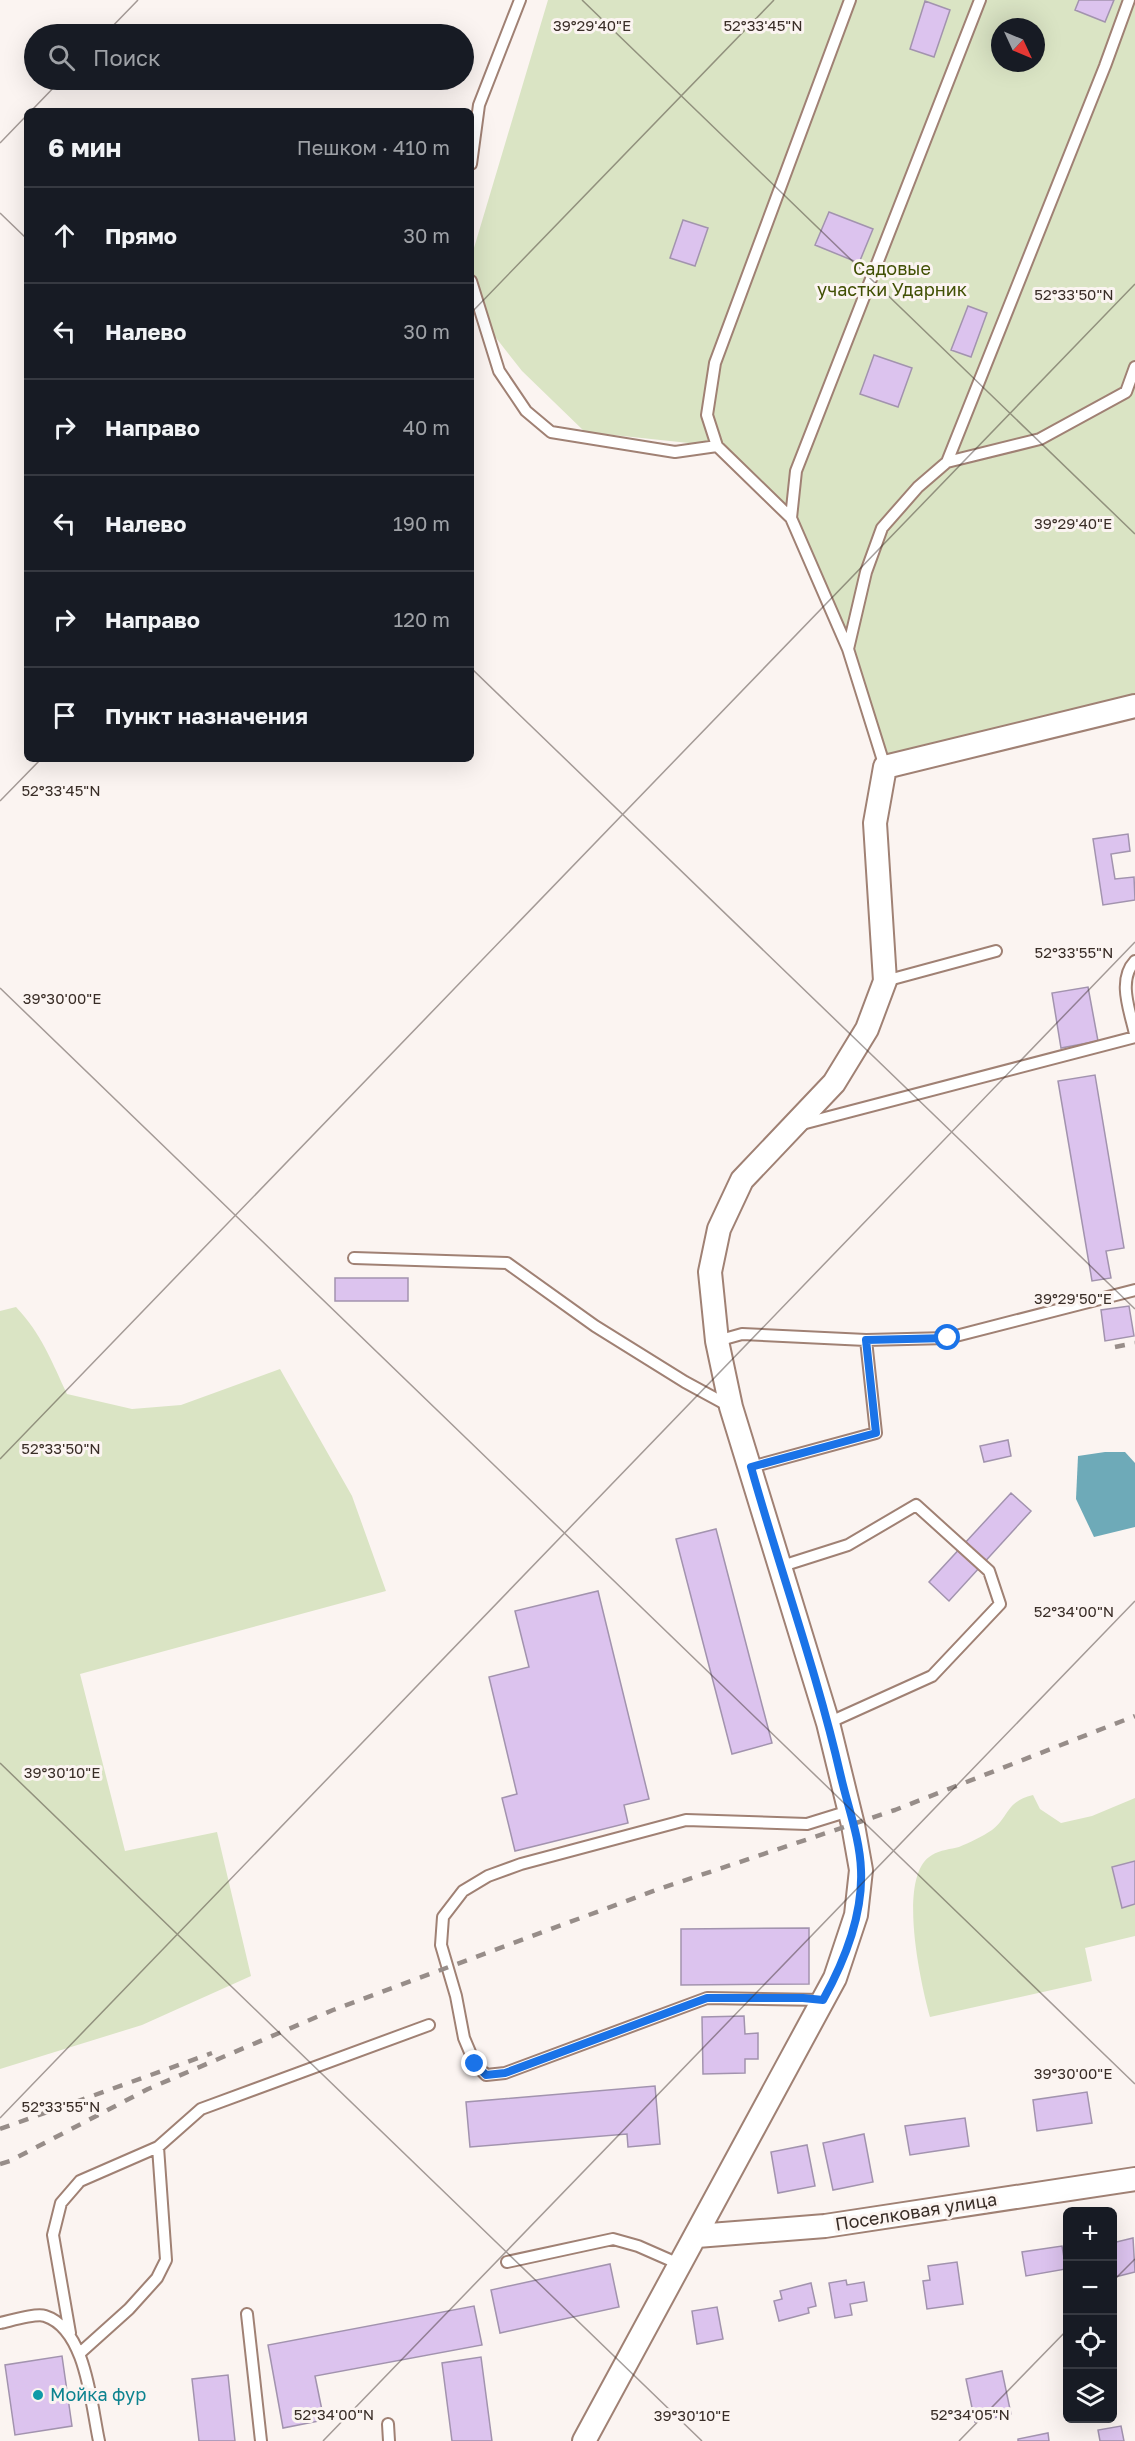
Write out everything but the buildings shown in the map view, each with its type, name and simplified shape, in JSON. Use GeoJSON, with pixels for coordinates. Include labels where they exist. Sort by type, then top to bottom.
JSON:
{"type":"FeatureCollection","features":[{"type":"Feature","properties":{"kind":"street"},"geometry":{"type":"LineString","coordinates":[[584,2441],[835,1978],[856,1915],[861,1870],[828,1723],[731,1407],[717,1341],[710,1272],[719,1229],[742,1180],[796,1126],[834,1083],[867,1029],[885,981],[875,823],[885,767],[1135,706]]}},
{"type":"Feature","properties":{"kind":"street","name":"Поселковая улица"},"geometry":{"type":"LineString","coordinates":[[697,2236],[825,2226],[1135,2179]]}},
{"type":"Feature","properties":{"kind":"lane"},"geometry":{"type":"LineString","coordinates":[[474,142],[479,105],[520,0]]}},
{"type":"Feature","properties":{"kind":"lane"},"geometry":{"type":"LineString","coordinates":[[850,0],[715,363],[707,415],[717,446],[791,518],[848,649],[885,767]]}},
{"type":"Feature","properties":{"kind":"lane"},"geometry":{"type":"LineString","coordinates":[[791,518],[796,471],[980,0]]}},
{"type":"Feature","properties":{"kind":"lane"},"geometry":{"type":"LineString","coordinates":[[947,462],[1129,0]]}},
{"type":"Feature","properties":{"kind":"lane"},"geometry":{"type":"LineString","coordinates":[[474,291],[499,371],[526,411],[551,432],[675,452],[717,446]]}},
{"type":"Feature","properties":{"kind":"lane"},"geometry":{"type":"LineString","coordinates":[[848,649],[866,572],[882,528],[918,486],[947,462],[1040,439],[1130,390],[1135,367]]}},
{"type":"Feature","properties":{"kind":"lane"},"geometry":{"type":"LineString","coordinates":[[885,981],[996,951]]}},
{"type":"Feature","properties":{"kind":"lane"},"geometry":{"type":"LineString","coordinates":[[796,1126],[1135,1035],[1125,988],[1129,967],[1135,961]]}},
{"type":"Feature","properties":{"kind":"lane"},"geometry":{"type":"LineString","coordinates":[[354,1258],[507,1263],[595,1326],[685,1382],[731,1407]]}},
{"type":"Feature","properties":{"kind":"lane"},"geometry":{"type":"LineString","coordinates":[[717,1341],[742,1334],[866,1340],[948,1338],[1135,1290]]}},
{"type":"Feature","properties":{"kind":"lane"},"geometry":{"type":"LineString","coordinates":[[751,1467],[876,1433],[866,1340]]}},
{"type":"Feature","properties":{"kind":"lane"},"geometry":{"type":"LineString","coordinates":[[779,1567],[848,1545],[916,1505],[989,1571],[1000,1604],[932,1676],[828,1723]]}},
{"type":"Feature","properties":{"kind":"lane"},"geometry":{"type":"LineString","coordinates":[[823,2000],[707,1998],[505,2073],[486,2075],[475,2064],[464,2038],[456,1996],[441,1945],[443,1917],[463,1891],[488,1876],[521,1864],[686,1820],[807,1824],[849,1811]]}},
{"type":"Feature","properties":{"kind":"lane"},"geometry":{"type":"LineString","coordinates":[[99,2441],[80,2353],[70,2333],[53,2235],[61,2203],[80,2181],[158,2147],[201,2109],[429,2025]]}},
{"type":"Feature","properties":{"kind":"lane"},"geometry":{"type":"LineString","coordinates":[[80,2353],[129,2309],[156,2278],[166,2260],[158,2147]]}},
{"type":"Feature","properties":{"kind":"lane"},"geometry":{"type":"LineString","coordinates":[[507,2262],[613,2240],[638,2246],[679,2264]]}},
{"type":"Feature","properties":{"kind":"lane"},"geometry":{"type":"LineString","coordinates":[[0,2323],[43,2314],[57,2321],[70,2333]]}},
{"type":"Feature","properties":{"kind":"lane"},"geometry":{"type":"LineString","coordinates":[[247,2314],[261,2441]]}},
{"type":"Feature","properties":{"kind":"lane"},"geometry":{"type":"LineString","coordinates":[[388,2424],[389,2441]]}},
{"type":"Feature","properties":{"kind":"green space","name":"Садовые участки Ударник"},"geometry":{"type":"Polygon","coordinates":[[[548,0],[1135,0],[1135,706],[885,767],[848,649],[791,518],[717,446],[585,432],[522,371],[474,310],[474,248],[548,0]]]}},
{"type":"Feature","properties":{"kind":"green space"},"geometry":{"type":"Polygon","coordinates":[[[16,1307],[39,1338],[67,1394],[132,1409],[181,1405],[280,1369],[352,1496],[386,1591],[80,1674],[125,1851],[217,1832],[251,1976],[142,2025],[0,2069],[0,1311],[16,1307]]]}},
{"type":"Feature","properties":{"kind":"green space"},"geometry":{"type":"Polygon","coordinates":[[[1033,1795],[1040,1809],[1061,1823],[1092,1816],[1135,1798],[1135,1936],[1085,1948],[1092,1981],[930,2017],[921,1981],[914,1931],[915,1884],[921,1866],[935,1853],[959,1847],[992,1830],[1012,1805],[1033,1795]]]}},
{"type":"Feature","properties":{"kind":"water"},"geometry":{"type":"Polygon","coordinates":[[[1125,1452],[1135,1463],[1135,1527],[1094,1537],[1076,1499],[1078,1456],[1125,1452]]]}},
{"type":"Feature","properties":{"kind":"railway"},"geometry":{"type":"LineString","coordinates":[[1115,1347],[1135,1343]]}},
{"type":"Feature","properties":{"kind":"railway"},"geometry":{"type":"LineString","coordinates":[[0,2164],[10,2161],[148,2089],[333,2010],[656,1890],[895,1810],[1135,1716]]}},
{"type":"Feature","properties":{"kind":"railway"},"geometry":{"type":"LineString","coordinates":[[0,2129],[212,2053]]}},
{"type":"Feature","properties":{"kind":"place","name":"Мойка фур"},"geometry":{"type":"Point","coordinates":[38,2395]}},
{"type":"Feature","properties":{"kind":"route"},"geometry":{"type":"LineString","coordinates":[[475,2064],[486,2075],[505,2073],[707,1998],[823,2000],[835,1978],[847,1946],[856,1915],[861,1870],[853,1825],[828,1723],[779,1567],[751,1467],[876,1433],[866,1340],[948,1338]]}}]}
